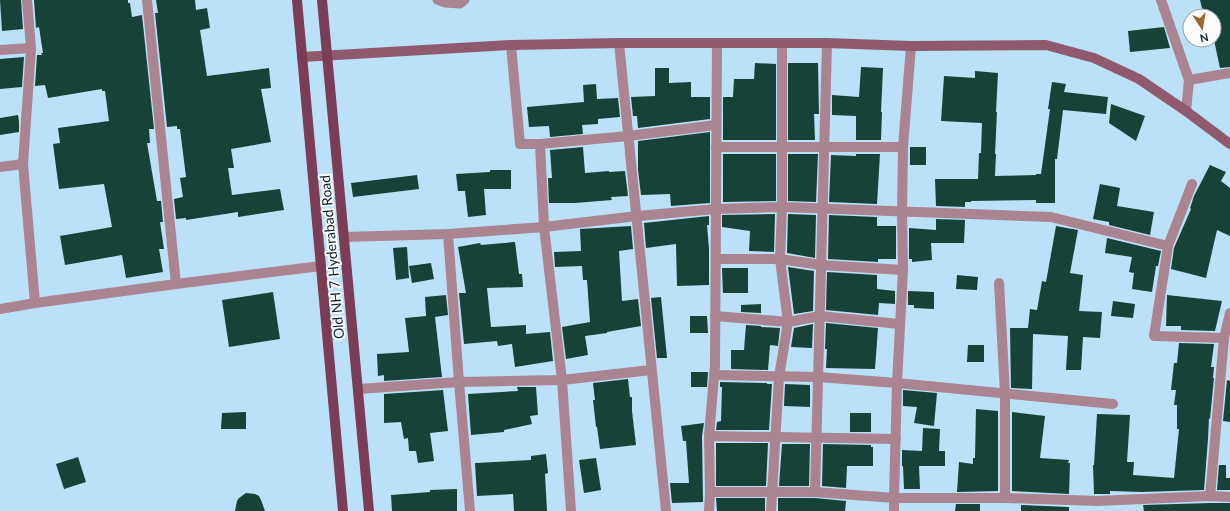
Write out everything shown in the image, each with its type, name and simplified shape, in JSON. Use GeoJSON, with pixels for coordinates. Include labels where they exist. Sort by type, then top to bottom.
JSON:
{"type":"FeatureCollection","features":[{"type":"Feature","properties":{"kind":"main road","name":"Old NH 7 Hyderabad Road"},"geometry":{"type":"LineString","coordinates":[[297,0],[343,511]]}},
{"type":"Feature","properties":{"kind":"main road","name":"Old NH 7 Hyderabad Road"},"geometry":{"type":"LineString","coordinates":[[322,0],[369,511]]}},
{"type":"Feature","properties":{"kind":"main road"},"geometry":{"type":"LineString","coordinates":[[302,57],[512,45],[619,43],[827,42],[911,46],[1046,45],[1094,58],[1139,79],[1186,111],[1230,144]]}},
{"type":"Feature","properties":{"kind":"street"},"geometry":{"type":"LineString","coordinates":[[27,0],[31,48],[23,164],[35,303]]}},
{"type":"Feature","properties":{"kind":"street"},"geometry":{"type":"LineString","coordinates":[[147,0],[176,284]]}},
{"type":"Feature","properties":{"kind":"street"},"geometry":{"type":"LineString","coordinates":[[1161,0],[1189,80],[1186,111]]}},
{"type":"Feature","properties":{"kind":"street"},"geometry":{"type":"LineString","coordinates":[[815,492],[824,208],[827,42]]}},
{"type":"Feature","properties":{"kind":"street"},"geometry":{"type":"LineString","coordinates":[[619,43],[666,511]]}},
{"type":"Feature","properties":{"kind":"street"},"geometry":{"type":"LineString","coordinates":[[709,511],[709,436],[714,375],[716,259],[717,43]]}},
{"type":"Feature","properties":{"kind":"street"},"geometry":{"type":"LineString","coordinates":[[771,511],[779,376],[788,322],[780,259],[782,207],[782,43]]}},
{"type":"Feature","properties":{"kind":"street"},"geometry":{"type":"LineString","coordinates":[[512,45],[520,144],[540,144],[628,136],[716,125]]}},
{"type":"Feature","properties":{"kind":"street"},"geometry":{"type":"LineString","coordinates":[[894,511],[899,324],[903,270],[903,147],[911,46]]}},
{"type":"Feature","properties":{"kind":"street"},"geometry":{"type":"LineString","coordinates":[[0,50],[31,48]]}},
{"type":"Feature","properties":{"kind":"street"},"geometry":{"type":"LineString","coordinates":[[1189,80],[1230,73]]}},
{"type":"Feature","properties":{"kind":"street"},"geometry":{"type":"LineString","coordinates":[[540,144],[544,227],[562,380],[571,511]]}},
{"type":"Feature","properties":{"kind":"street"},"geometry":{"type":"LineString","coordinates":[[716,147],[903,147]]}},
{"type":"Feature","properties":{"kind":"street"},"geometry":{"type":"LineString","coordinates":[[0,167],[23,164]]}},
{"type":"Feature","properties":{"kind":"street"},"geometry":{"type":"LineString","coordinates":[[1192,184],[1168,246],[1154,336],[1224,338]]}},
{"type":"Feature","properties":{"kind":"street"},"geometry":{"type":"LineString","coordinates":[[344,237],[448,234],[544,227],[636,216],[716,209],[782,207],[1051,217],[1168,246]]}},
{"type":"Feature","properties":{"kind":"street"},"geometry":{"type":"LineString","coordinates":[[448,234],[470,511]]}},
{"type":"Feature","properties":{"kind":"street"},"geometry":{"type":"LineString","coordinates":[[716,259],[780,259],[821,265],[903,270]]}},
{"type":"Feature","properties":{"kind":"street"},"geometry":{"type":"LineString","coordinates":[[0,309],[176,284],[321,266]]}},
{"type":"Feature","properties":{"kind":"street"},"geometry":{"type":"LineString","coordinates":[[999,283],[1005,393],[1005,498]]}},
{"type":"Feature","properties":{"kind":"street"},"geometry":{"type":"LineString","coordinates":[[1210,496],[1224,338],[1230,313]]}},
{"type":"Feature","properties":{"kind":"street"},"geometry":{"type":"LineString","coordinates":[[715,316],[788,322],[820,316],[899,324]]}},
{"type":"Feature","properties":{"kind":"street"},"geometry":{"type":"LineString","coordinates":[[358,390],[459,382],[562,380],[651,370]]}},
{"type":"Feature","properties":{"kind":"street"},"geometry":{"type":"LineString","coordinates":[[714,375],[818,377],[897,383],[1113,404]]}},
{"type":"Feature","properties":{"kind":"street"},"geometry":{"type":"LineString","coordinates":[[709,436],[896,439]]}},
{"type":"Feature","properties":{"kind":"street"},"geometry":{"type":"LineString","coordinates":[[710,492],[815,492],[894,498],[1005,498],[1097,501],[1210,496],[1230,497]]}},
{"type":"Feature","properties":{"kind":"lane"},"geometry":{"type":"LineString","coordinates":[[438,0],[445,3],[460,4],[465,0]]}},
{"type":"Feature","properties":{"kind":"building"},"geometry":{"type":"Polygon","coordinates":[[[0,0],[21,0],[23,29],[2,31],[0,0]]]}},
{"type":"Feature","properties":{"kind":"building"},"geometry":{"type":"Polygon","coordinates":[[[34,0],[128,0],[128,3],[130,3],[132,17],[142,15],[154,129],[149,129],[150,143],[147,143],[157,201],[161,201],[163,222],[160,222],[164,249],[159,249],[163,272],[126,278],[122,255],[65,265],[60,236],[112,227],[104,184],[59,189],[53,144],[60,143],[58,128],[109,121],[105,91],[102,91],[102,89],[48,98],[45,85],[35,86],[37,55],[42,55],[41,53],[43,53],[39,27],[36,28],[34,0]]]}},
{"type":"Feature","properties":{"kind":"building"},"geometry":{"type":"Polygon","coordinates":[[[156,0],[195,0],[196,10],[207,8],[210,28],[200,30],[207,76],[269,68],[271,88],[261,89],[271,142],[231,149],[234,168],[228,168],[232,195],[280,189],[284,210],[238,217],[238,212],[186,220],[186,218],[176,219],[174,199],[183,197],[180,178],[186,177],[180,129],[177,129],[177,126],[167,127],[155,13],[158,13],[156,0]]]}},
{"type":"Feature","properties":{"kind":"building"},"geometry":{"type":"Polygon","coordinates":[[[1200,0],[1230,0],[1230,67],[1220,68],[1216,48],[1222,48],[1222,8],[1202,8],[1200,0]]]}},
{"type":"Feature","properties":{"kind":"building"},"geometry":{"type":"Polygon","coordinates":[[[1164,27],[1170,48],[1130,52],[1128,31],[1164,27]]]}},
{"type":"Feature","properties":{"kind":"building"},"geometry":{"type":"Polygon","coordinates":[[[24,57],[22,87],[0,89],[0,59],[24,57]]]}},
{"type":"Feature","properties":{"kind":"building"},"geometry":{"type":"Polygon","coordinates":[[[755,63],[776,64],[776,140],[723,140],[723,97],[733,97],[734,79],[754,79],[755,63]]]}},
{"type":"Feature","properties":{"kind":"building"},"geometry":{"type":"Polygon","coordinates":[[[788,63],[818,63],[819,114],[814,114],[815,140],[788,140],[788,63]]]}},
{"type":"Feature","properties":{"kind":"building"},"geometry":{"type":"Polygon","coordinates":[[[861,67],[883,68],[881,140],[856,140],[856,116],[832,115],[832,95],[859,97],[861,67]]]}},
{"type":"Feature","properties":{"kind":"building"},"geometry":{"type":"Polygon","coordinates":[[[655,68],[669,68],[669,83],[691,82],[691,97],[710,97],[710,119],[638,128],[637,116],[633,116],[631,97],[655,96],[655,68]]]}},
{"type":"Feature","properties":{"kind":"building"},"geometry":{"type":"Polygon","coordinates":[[[975,71],[998,73],[995,176],[1041,174],[1050,109],[1048,109],[1052,82],[1066,84],[1064,92],[1108,97],[1106,114],[1063,110],[1057,159],[1055,159],[1055,203],[1036,203],[1036,200],[971,201],[965,202],[965,207],[936,206],[935,179],[978,179],[982,123],[941,121],[944,76],[975,78],[975,71]]]}},
{"type":"Feature","properties":{"kind":"building"},"geometry":{"type":"Polygon","coordinates":[[[596,84],[597,99],[618,98],[620,117],[598,119],[598,124],[582,125],[583,134],[550,137],[549,126],[529,127],[527,107],[584,102],[583,85],[596,84]]]}},
{"type":"Feature","properties":{"kind":"building"},"geometry":{"type":"Polygon","coordinates":[[[1111,104],[1145,116],[1136,141],[1109,123],[1111,104]]]}},
{"type":"Feature","properties":{"kind":"building"},"geometry":{"type":"Polygon","coordinates":[[[18,115],[19,132],[0,135],[0,118],[18,115]]]}},
{"type":"Feature","properties":{"kind":"building"},"geometry":{"type":"Polygon","coordinates":[[[710,132],[710,203],[671,206],[670,194],[641,195],[638,170],[638,141],[710,132]]]}},
{"type":"Feature","properties":{"kind":"building"},"geometry":{"type":"Polygon","coordinates":[[[583,147],[585,173],[625,171],[628,196],[611,197],[612,200],[575,203],[549,203],[548,178],[552,178],[550,150],[583,147]]]}},
{"type":"Feature","properties":{"kind":"building"},"geometry":{"type":"Polygon","coordinates":[[[910,147],[926,147],[926,165],[910,165],[910,147]]]}},
{"type":"Feature","properties":{"kind":"building"},"geometry":{"type":"Polygon","coordinates":[[[723,154],[776,154],[776,201],[723,202],[723,154]]]}},
{"type":"Feature","properties":{"kind":"building"},"geometry":{"type":"Polygon","coordinates":[[[788,154],[818,154],[816,202],[788,201],[788,154]]]}},
{"type":"Feature","properties":{"kind":"building"},"geometry":{"type":"Polygon","coordinates":[[[856,154],[880,154],[877,204],[829,202],[831,155],[856,156],[856,154]]]}},
{"type":"Feature","properties":{"kind":"building"},"geometry":{"type":"Polygon","coordinates":[[[1210,165],[1226,172],[1221,181],[1230,188],[1230,236],[1217,230],[1206,278],[1171,269],[1174,248],[1191,209],[1194,196],[1210,165]]]}},
{"type":"Feature","properties":{"kind":"building"},"geometry":{"type":"Polygon","coordinates":[[[490,170],[511,170],[511,189],[484,189],[486,215],[468,217],[465,191],[458,191],[456,174],[490,172],[490,170]]]}},
{"type":"Feature","properties":{"kind":"building"},"geometry":{"type":"Polygon","coordinates":[[[417,175],[419,189],[353,197],[351,183],[417,175]]]}},
{"type":"Feature","properties":{"kind":"building"},"geometry":{"type":"Polygon","coordinates":[[[1100,184],[1120,188],[1117,206],[1154,212],[1150,235],[1109,225],[1109,222],[1093,219],[1100,184]]]}},
{"type":"Feature","properties":{"kind":"building"},"geometry":{"type":"Polygon","coordinates":[[[775,214],[774,252],[749,251],[750,231],[722,227],[722,215],[775,214]]]}},
{"type":"Feature","properties":{"kind":"building"},"geometry":{"type":"Polygon","coordinates":[[[788,214],[816,215],[815,258],[787,253],[788,214]]]}},
{"type":"Feature","properties":{"kind":"building"},"geometry":{"type":"Polygon","coordinates":[[[829,215],[877,217],[877,226],[896,226],[896,259],[878,259],[878,262],[828,259],[829,215]]]}},
{"type":"Feature","properties":{"kind":"building"},"geometry":{"type":"Polygon","coordinates":[[[709,216],[709,225],[707,225],[709,285],[677,286],[676,244],[646,248],[644,223],[709,216]]]}},
{"type":"Feature","properties":{"kind":"building"},"geometry":{"type":"Polygon","coordinates":[[[936,219],[965,220],[964,243],[931,243],[932,260],[912,262],[912,259],[909,259],[909,228],[936,230],[936,219]]]}},
{"type":"Feature","properties":{"kind":"building"},"geometry":{"type":"Polygon","coordinates":[[[631,226],[633,249],[619,251],[622,301],[638,299],[641,326],[585,336],[588,355],[566,359],[562,327],[590,322],[587,280],[583,280],[582,266],[555,267],[554,252],[581,251],[580,229],[631,226]]]}},
{"type":"Feature","properties":{"kind":"building"},"geometry":{"type":"Polygon","coordinates":[[[1056,226],[1078,230],[1070,273],[1083,275],[1079,311],[1102,312],[1100,338],[1083,337],[1081,370],[1066,370],[1068,336],[1033,334],[1032,389],[1011,388],[1010,328],[1028,328],[1030,309],[1037,310],[1042,281],[1046,282],[1056,226]]]}},
{"type":"Feature","properties":{"kind":"building"},"geometry":{"type":"Polygon","coordinates":[[[1107,238],[1161,251],[1158,266],[1156,266],[1152,292],[1132,289],[1134,273],[1129,272],[1132,257],[1105,253],[1107,238]]]}},
{"type":"Feature","properties":{"kind":"building"},"geometry":{"type":"Polygon","coordinates":[[[515,242],[519,274],[522,274],[523,287],[487,288],[491,327],[526,325],[526,334],[550,332],[553,361],[515,367],[512,344],[498,346],[497,341],[464,344],[459,293],[466,293],[458,247],[480,243],[481,245],[515,242]]]}},
{"type":"Feature","properties":{"kind":"building"},"geometry":{"type":"Polygon","coordinates":[[[407,247],[409,278],[396,280],[393,248],[407,247]]]}},
{"type":"Feature","properties":{"kind":"building"},"geometry":{"type":"Polygon","coordinates":[[[431,263],[434,279],[412,283],[409,266],[431,263]]]}},
{"type":"Feature","properties":{"kind":"building"},"geometry":{"type":"Polygon","coordinates":[[[788,267],[814,271],[813,311],[794,314],[788,267]]]}},
{"type":"Feature","properties":{"kind":"building"},"geometry":{"type":"Polygon","coordinates":[[[722,268],[748,268],[748,293],[723,293],[722,268]]]}},
{"type":"Feature","properties":{"kind":"building"},"geometry":{"type":"Polygon","coordinates":[[[827,272],[877,275],[877,289],[895,291],[895,304],[879,303],[878,315],[826,310],[827,272]]]}},
{"type":"Feature","properties":{"kind":"building"},"geometry":{"type":"Polygon","coordinates":[[[957,275],[978,277],[977,290],[956,289],[957,275]]]}},
{"type":"Feature","properties":{"kind":"building"},"geometry":{"type":"Polygon","coordinates":[[[908,291],[934,292],[934,309],[914,308],[914,305],[908,305],[908,291]]]}},
{"type":"Feature","properties":{"kind":"building"},"geometry":{"type":"Polygon","coordinates":[[[273,292],[280,339],[229,347],[222,300],[273,292]]]}},
{"type":"Feature","properties":{"kind":"building"},"geometry":{"type":"Polygon","coordinates":[[[446,295],[448,315],[435,317],[442,377],[384,381],[384,375],[378,376],[377,354],[409,352],[405,318],[426,316],[425,297],[446,295]]]}},
{"type":"Feature","properties":{"kind":"building"},"geometry":{"type":"Polygon","coordinates":[[[1167,295],[1222,301],[1215,331],[1181,330],[1181,326],[1166,326],[1167,295]]]}},
{"type":"Feature","properties":{"kind":"building"},"geometry":{"type":"Polygon","coordinates":[[[661,297],[667,358],[657,358],[651,298],[661,297]]]}},
{"type":"Feature","properties":{"kind":"building"},"geometry":{"type":"Polygon","coordinates":[[[1113,301],[1135,304],[1133,318],[1111,316],[1113,301]]]}},
{"type":"Feature","properties":{"kind":"building"},"geometry":{"type":"Polygon","coordinates":[[[761,304],[761,313],[741,312],[741,305],[761,304]]]}},
{"type":"Feature","properties":{"kind":"building"},"geometry":{"type":"Polygon","coordinates":[[[690,316],[707,316],[708,333],[690,333],[690,316]]]}},
{"type":"Feature","properties":{"kind":"building"},"geometry":{"type":"Polygon","coordinates":[[[826,323],[878,328],[875,369],[826,368],[826,323]]]}},
{"type":"Feature","properties":{"kind":"building"},"geometry":{"type":"Polygon","coordinates":[[[813,324],[812,348],[791,347],[794,328],[813,324]]]}},
{"type":"Feature","properties":{"kind":"building"},"geometry":{"type":"Polygon","coordinates":[[[746,325],[780,328],[778,346],[770,345],[768,370],[731,369],[731,350],[744,350],[746,325]]]}},
{"type":"Feature","properties":{"kind":"building"},"geometry":{"type":"Polygon","coordinates":[[[1179,343],[1214,344],[1211,367],[1214,367],[1214,378],[1210,419],[1209,418],[1204,490],[1142,492],[1110,491],[1110,494],[1094,494],[1093,465],[1097,414],[1130,415],[1127,462],[1134,462],[1133,475],[1174,478],[1179,429],[1177,429],[1177,405],[1174,405],[1176,390],[1171,390],[1174,363],[1177,363],[1179,343]]]}},
{"type":"Feature","properties":{"kind":"building"},"geometry":{"type":"Polygon","coordinates":[[[968,345],[984,345],[984,362],[967,362],[968,345]]]}},
{"type":"Feature","properties":{"kind":"building"},"geometry":{"type":"Polygon","coordinates":[[[691,372],[708,372],[707,387],[691,387],[691,372]]]}},
{"type":"Feature","properties":{"kind":"building"},"geometry":{"type":"Polygon","coordinates":[[[628,379],[630,397],[632,397],[636,445],[600,449],[593,400],[595,400],[593,383],[628,379]]]}},
{"type":"Feature","properties":{"kind":"building"},"geometry":{"type":"Polygon","coordinates":[[[1227,380],[1230,381],[1230,422],[1223,421],[1227,380]]]}},
{"type":"Feature","properties":{"kind":"building"},"geometry":{"type":"Polygon","coordinates":[[[720,382],[772,384],[769,430],[716,430],[717,422],[721,421],[722,387],[720,387],[720,382]]]}},
{"type":"Feature","properties":{"kind":"building"},"geometry":{"type":"Polygon","coordinates":[[[785,384],[810,385],[810,407],[784,406],[785,384]]]}},
{"type":"Feature","properties":{"kind":"building"},"geometry":{"type":"Polygon","coordinates":[[[517,387],[536,387],[538,415],[530,416],[532,424],[504,430],[504,432],[471,435],[468,394],[518,391],[517,387]]]}},
{"type":"Feature","properties":{"kind":"building"},"geometry":{"type":"Polygon","coordinates":[[[443,390],[448,431],[430,433],[434,461],[418,463],[416,451],[409,451],[408,438],[404,439],[401,422],[384,423],[384,394],[443,390]]]}},
{"type":"Feature","properties":{"kind":"building"},"geometry":{"type":"Polygon","coordinates":[[[903,390],[937,393],[934,426],[914,423],[917,407],[903,406],[903,390]]]}},
{"type":"Feature","properties":{"kind":"building"},"geometry":{"type":"Polygon","coordinates":[[[976,409],[998,411],[998,491],[957,492],[959,462],[973,464],[973,458],[975,458],[976,409]]]}},
{"type":"Feature","properties":{"kind":"building"},"geometry":{"type":"Polygon","coordinates":[[[246,412],[246,429],[221,429],[222,413],[246,412]]]}},
{"type":"Feature","properties":{"kind":"building"},"geometry":{"type":"Polygon","coordinates":[[[1012,412],[1045,416],[1040,458],[1069,460],[1069,494],[1012,491],[1012,412]]]}},
{"type":"Feature","properties":{"kind":"building"},"geometry":{"type":"Polygon","coordinates":[[[850,413],[871,413],[871,432],[850,432],[850,413]]]}},
{"type":"Feature","properties":{"kind":"building"},"geometry":{"type":"Polygon","coordinates":[[[704,423],[702,436],[703,502],[672,503],[670,483],[689,483],[686,441],[683,441],[681,426],[704,423]]]}},
{"type":"Feature","properties":{"kind":"building"},"geometry":{"type":"Polygon","coordinates":[[[923,428],[940,429],[939,451],[945,451],[945,466],[919,466],[920,489],[904,489],[902,450],[922,451],[923,428]]]}},
{"type":"Feature","properties":{"kind":"building"},"geometry":{"type":"Polygon","coordinates":[[[716,443],[768,443],[766,486],[716,486],[716,443]]]}},
{"type":"Feature","properties":{"kind":"building"},"geometry":{"type":"Polygon","coordinates":[[[782,444],[810,444],[809,486],[779,486],[782,444]]]}},
{"type":"Feature","properties":{"kind":"building"},"geometry":{"type":"Polygon","coordinates":[[[823,444],[871,445],[871,447],[873,447],[873,466],[847,466],[846,488],[822,486],[823,444]]]}},
{"type":"Feature","properties":{"kind":"building"},"geometry":{"type":"Polygon","coordinates":[[[546,454],[548,473],[545,474],[547,511],[514,511],[513,494],[477,496],[475,463],[531,460],[531,456],[546,454]]]}},
{"type":"Feature","properties":{"kind":"building"},"geometry":{"type":"Polygon","coordinates":[[[78,457],[86,482],[64,489],[56,464],[78,457]]]}},
{"type":"Feature","properties":{"kind":"building"},"geometry":{"type":"Polygon","coordinates":[[[596,458],[601,490],[584,493],[579,460],[596,458]]]}},
{"type":"Feature","properties":{"kind":"building"},"geometry":{"type":"Polygon","coordinates":[[[1219,465],[1226,465],[1226,478],[1230,478],[1230,490],[1217,490],[1219,465]]]}},
{"type":"Feature","properties":{"kind":"building"},"geometry":{"type":"Polygon","coordinates":[[[457,489],[457,511],[392,511],[391,495],[430,492],[430,490],[457,489]]]}},
{"type":"Feature","properties":{"kind":"building"},"geometry":{"type":"Polygon","coordinates":[[[246,493],[259,496],[265,511],[235,511],[237,501],[246,493]]]}},
{"type":"Feature","properties":{"kind":"building"},"geometry":{"type":"Polygon","coordinates":[[[716,498],[765,498],[765,511],[717,511],[716,498]]]}},
{"type":"Feature","properties":{"kind":"building"},"geometry":{"type":"Polygon","coordinates":[[[778,498],[815,498],[846,501],[845,511],[778,511],[778,498]]]}},
{"type":"Feature","properties":{"kind":"building"},"geometry":{"type":"Polygon","coordinates":[[[1230,503],[1230,511],[1144,511],[1143,505],[1230,503]]]}},
{"type":"Feature","properties":{"kind":"building"},"geometry":{"type":"Polygon","coordinates":[[[956,504],[980,504],[980,511],[955,511],[956,504]]]}},
{"type":"Feature","properties":{"kind":"building"},"geometry":{"type":"Polygon","coordinates":[[[1021,505],[1069,507],[1069,511],[1021,511],[1021,505]]]}}]}
